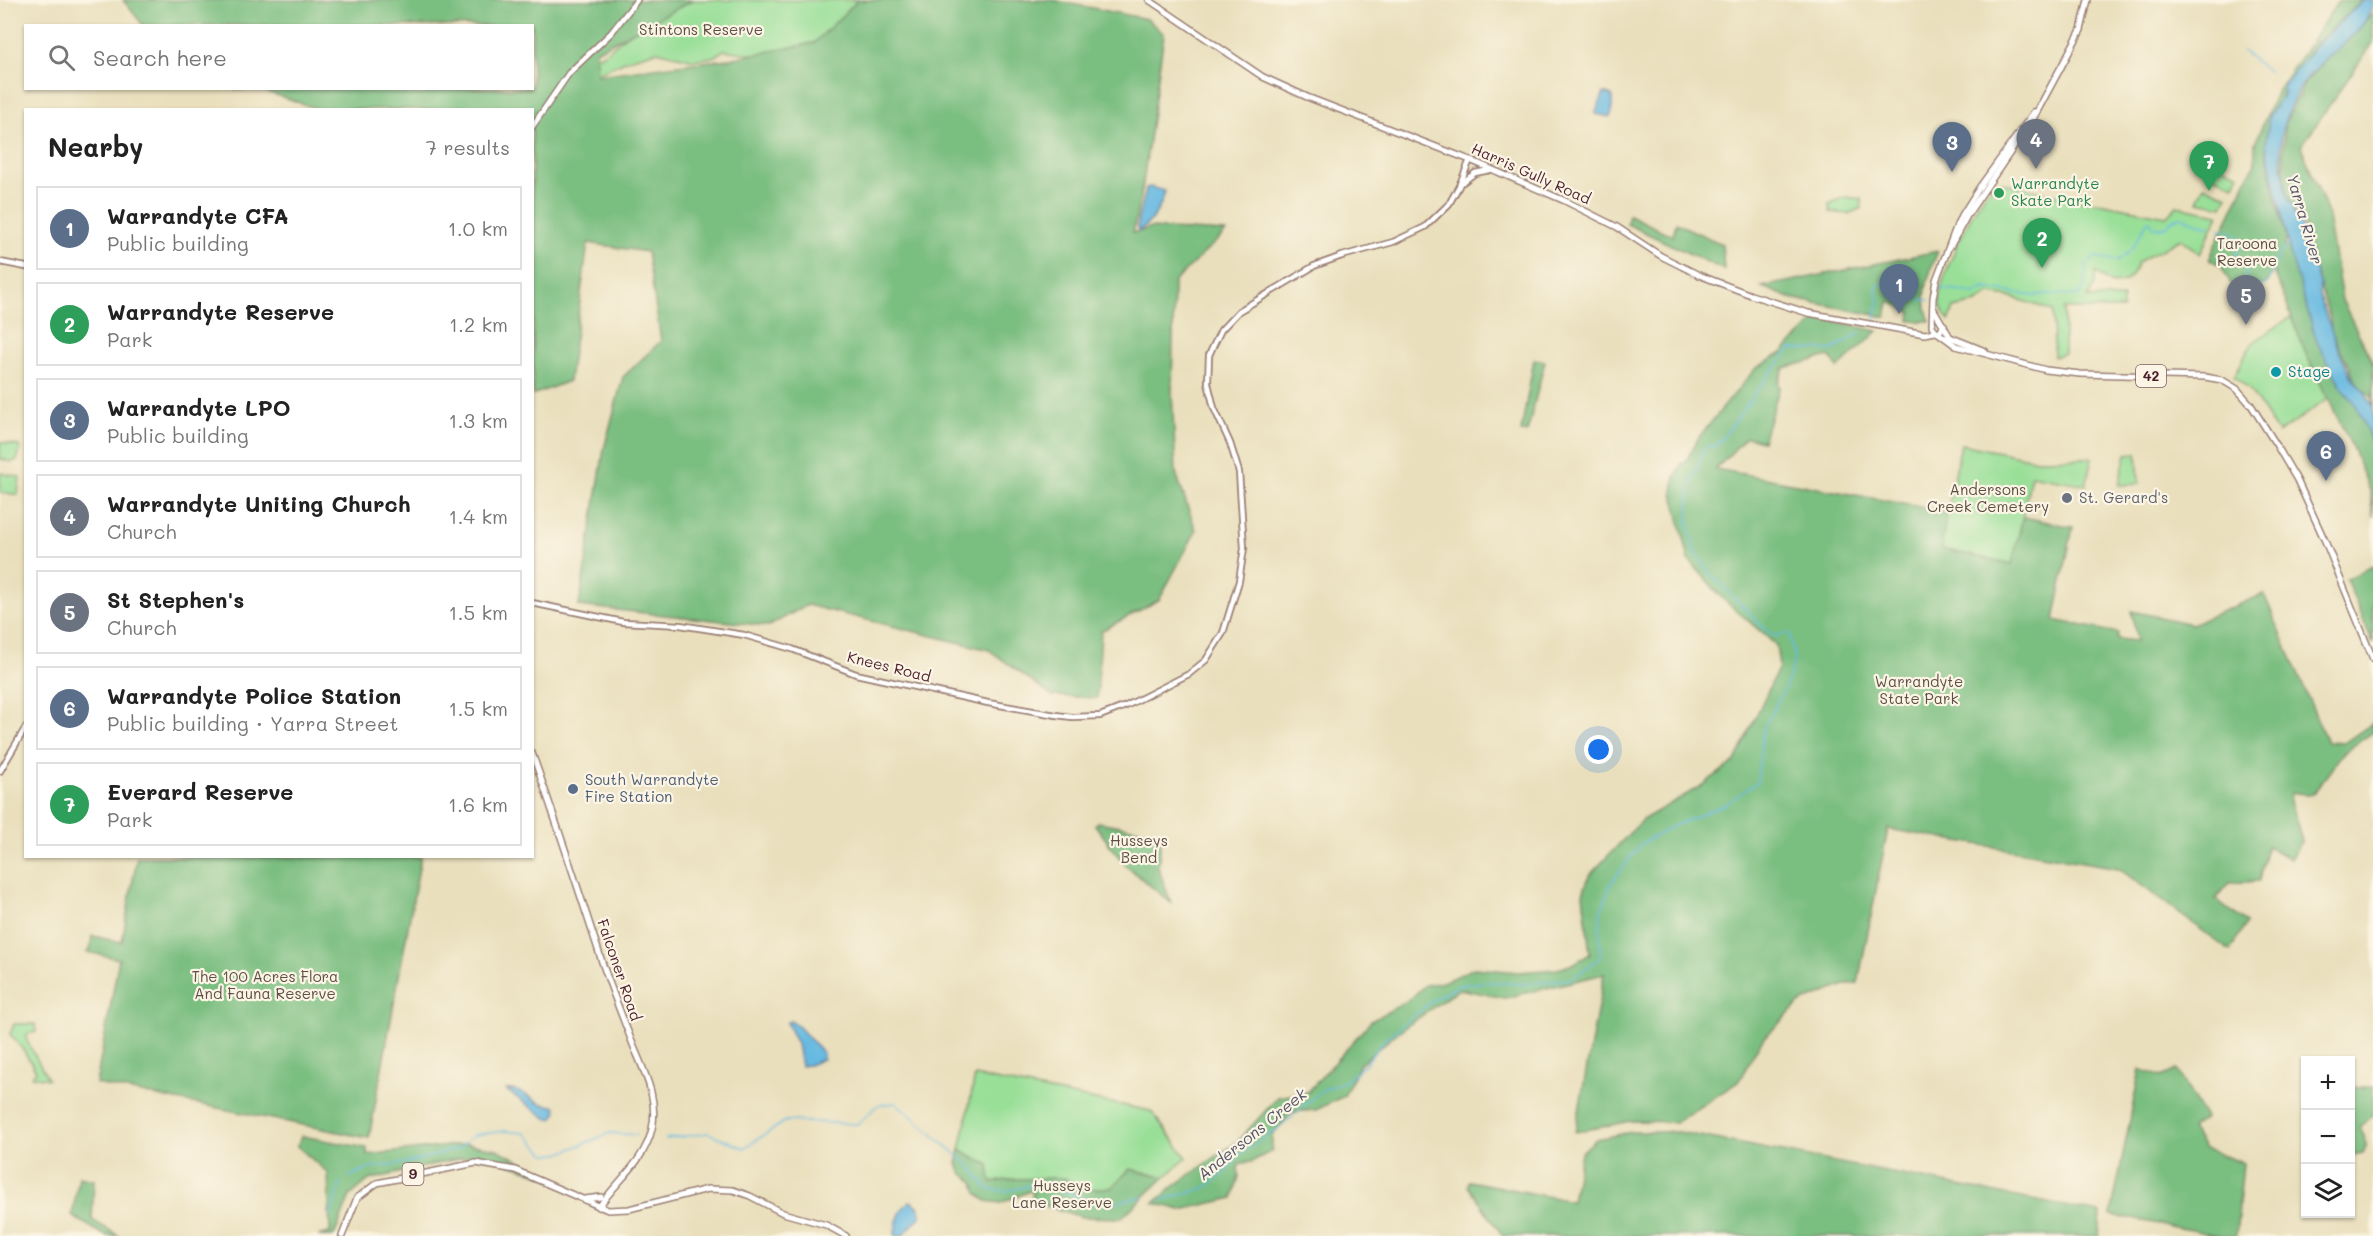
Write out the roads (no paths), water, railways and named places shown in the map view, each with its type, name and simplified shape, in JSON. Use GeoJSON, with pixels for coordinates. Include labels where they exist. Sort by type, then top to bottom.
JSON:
{"type":"FeatureCollection","features":[{"type":"Feature","properties":{"kind":"main road"},"geometry":{"type":"LineString","coordinates":[[534,124],[569,72],[611,33],[637,0]]}},
{"type":"Feature","properties":{"kind":"main road","name":"Harris Gully Road"},"geometry":{"type":"LineString","coordinates":[[1149,0],[1263,78],[1318,102],[1496,171],[1617,227],[1661,256],[1699,275],[1808,313],[1917,332],[1937,332]]}},
{"type":"Feature","properties":{"kind":"main road"},"geometry":{"type":"LineString","coordinates":[[1917,332],[1933,324],[1936,321],[1943,323],[1943,329],[1937,332],[1933,328],[1933,324],[1933,303],[1936,280],[1951,245],[1993,174],[2022,138],[2051,87],[2081,30],[2088,0]]}},
{"type":"Feature","properties":{"kind":"main road","name":"42"},"geometry":{"type":"LineString","coordinates":[[1933,303],[1935,311],[1951,338],[2006,360],[2046,370],[2080,374],[2213,378],[2237,389],[2256,413],[2297,480],[2325,541],[2373,659]]}},
{"type":"Feature","properties":{"kind":"main road","name":"42"},"geometry":{"type":"LineString","coordinates":[[1937,332],[1952,345],[1972,348]]}},
{"type":"Feature","properties":{"kind":"main road","name":"Falconer Road"},"geometry":{"type":"LineString","coordinates":[[534,758],[564,840],[604,966],[645,1072],[653,1100],[652,1128],[645,1149],[636,1164],[597,1207]]}},
{"type":"Feature","properties":{"kind":"main road","name":"9"},"geometry":{"type":"LineString","coordinates":[[342,1236],[355,1202],[367,1188],[376,1183],[446,1167],[476,1163],[515,1170],[597,1207],[612,1211],[630,1209],[708,1189],[734,1190],[783,1213],[826,1225],[846,1236]]}},
{"type":"Feature","properties":{"kind":"main road"},"geometry":{"type":"LineString","coordinates":[[612,1190],[606,1203],[612,1211]]}},
{"type":"Feature","properties":{"kind":"main road","name":"Falconer Road"},"geometry":{"type":"LineString","coordinates":[[597,1207],[601,1197],[612,1190]]}},
{"type":"Feature","properties":{"kind":"main road"},"geometry":{"type":"LineString","coordinates":[[562,1191],[587,1200],[601,1197]]}},
{"type":"Feature","properties":{"kind":"street"},"geometry":{"type":"LineString","coordinates":[[1459,186],[1470,160]]}},
{"type":"Feature","properties":{"kind":"street"},"geometry":{"type":"LineString","coordinates":[[1459,186],[1475,173],[1496,171]]}},
{"type":"Feature","properties":{"kind":"street","name":"Knees Road"},"geometry":{"type":"LineString","coordinates":[[534,603],[623,622],[690,626],[744,635],[792,649],[856,674],[988,703],[1072,717],[1100,716],[1111,713],[1198,668],[1214,650],[1239,581],[1244,558],[1244,530],[1239,472],[1230,443],[1214,408],[1208,383],[1209,355],[1214,341],[1229,320],[1239,311],[1302,273],[1327,261],[1393,243],[1425,227],[1449,204],[1459,186]]}},
{"type":"Feature","properties":{"kind":"street"},"geometry":{"type":"LineString","coordinates":[[0,262],[24,267]]}},
{"type":"Feature","properties":{"kind":"street"},"geometry":{"type":"LineString","coordinates":[[0,771],[24,730]]}},
{"type":"Feature","properties":{"kind":"water"},"geometry":{"type":"Polygon","coordinates":[[[2364,0],[2373,0],[2371,11],[2365,22],[2304,82],[2284,123],[2281,145],[2289,200],[2294,206],[2294,214],[2301,222],[2305,247],[2309,252],[2320,287],[2319,295],[2336,343],[2352,378],[2364,391],[2373,407],[2373,446],[2357,407],[2341,386],[2317,342],[2291,257],[2266,145],[2269,115],[2283,96],[2283,86],[2316,45],[2364,0]]]}},
{"type":"Feature","properties":{"kind":"water"},"geometry":{"type":"Polygon","coordinates":[[[1604,93],[1612,96],[1610,117],[1595,114],[1604,93]]]}},
{"type":"Feature","properties":{"kind":"water"},"geometry":{"type":"Polygon","coordinates":[[[1146,188],[1165,191],[1155,214],[1138,232],[1138,221],[1146,188]]]}},
{"type":"Feature","properties":{"kind":"water"},"geometry":{"type":"Polygon","coordinates":[[[791,1021],[823,1053],[823,1059],[801,1066],[797,1044],[787,1024],[791,1021]]]}},
{"type":"Feature","properties":{"kind":"water"},"geometry":{"type":"Polygon","coordinates":[[[506,1090],[520,1092],[540,1103],[556,1107],[557,1112],[552,1119],[548,1119],[506,1090]]]}},
{"type":"Feature","properties":{"kind":"water"},"geometry":{"type":"Polygon","coordinates":[[[910,1201],[918,1206],[921,1216],[902,1236],[895,1236],[899,1217],[903,1208],[910,1201]]]}},
{"type":"Feature","properties":{"kind":"waterway"},"geometry":{"type":"LineString","coordinates":[[2242,51],[2268,71]]}},
{"type":"Feature","properties":{"kind":"waterway","name":"Andersons Creek"},"geometry":{"type":"LineString","coordinates":[[1939,289],[1974,294],[1985,288],[2034,296],[2080,295],[2085,287],[2086,265],[2096,257],[2117,261],[2123,257],[2135,244],[2147,221],[2150,221],[2153,227],[2161,228],[2168,226],[2171,220],[2181,217],[2210,227]]}},
{"type":"Feature","properties":{"kind":"waterway","name":"Andersons Creek"},"geometry":{"type":"LineString","coordinates":[[2219,229],[2229,231],[2238,237],[2237,257],[2247,271],[2245,280],[2249,286],[2255,288],[2267,284],[2280,252],[2288,245]]}},
{"type":"Feature","properties":{"kind":"waterway","name":"Andersons Creek"},"geometry":{"type":"LineString","coordinates":[[1875,319],[1879,299],[1876,292],[1877,286],[1890,280],[1899,280],[1910,299],[1929,300]]}},
{"type":"Feature","properties":{"kind":"waterway","name":"Andersons Creek"},"geometry":{"type":"LineString","coordinates":[[1162,1200],[1205,1188],[1224,1174],[1240,1154],[1283,1125],[1321,1091],[1346,1081],[1365,1064],[1385,1039],[1436,998],[1460,985],[1483,982],[1525,984],[1571,979],[1600,958],[1600,914],[1611,883],[1641,844],[1676,825],[1726,804],[1757,782],[1763,730],[1786,686],[1793,665],[1790,634],[1775,636],[1766,630],[1709,572],[1695,551],[1688,523],[1690,488],[1704,449],[1710,445],[1715,447],[1791,349],[1832,350],[1860,333]]}},
{"type":"Feature","properties":{"kind":"waterway","name":"Andersons Creek"},"geometry":{"type":"LineString","coordinates":[[666,1139],[708,1133],[744,1148],[786,1121],[858,1124],[878,1105],[896,1103],[971,1167],[988,1189],[1007,1191],[1032,1185],[1062,1191],[1092,1201],[1112,1203],[1142,1197]]}},
{"type":"Feature","properties":{"kind":"waterway","name":"Andersons Creek"},"geometry":{"type":"LineString","coordinates":[[349,1177],[366,1169],[415,1161],[459,1148],[474,1135],[505,1131],[525,1133],[545,1154],[559,1154],[610,1133],[637,1135]]}},
{"type":"Feature","properties":{"kind":"waterway","name":"Andersons Creek"},"geometry":{"type":"LineString","coordinates":[[330,1217],[341,1182]]}},
{"type":"Feature","properties":{"kind":"place","name":"Warrandyte Uniting Church"},"geometry":{"type":"Point","coordinates":[2036,169]}},
{"type":"Feature","properties":{"kind":"place","name":"Warrandyte LPO"},"geometry":{"type":"Point","coordinates":[1952,172]}},
{"type":"Feature","properties":{"kind":"place","name":"Everard Reserve"},"geometry":{"type":"Point","coordinates":[2209,191]}},
{"type":"Feature","properties":{"kind":"place","name":"Warrandyte Skate Park"},"geometry":{"type":"Point","coordinates":[1999,193]}},
{"type":"Feature","properties":{"kind":"place","name":"Warrandyte Reserve"},"geometry":{"type":"Point","coordinates":[2042,268]}},
{"type":"Feature","properties":{"kind":"place","name":"Warrandyte CFA"},"geometry":{"type":"Point","coordinates":[1899,314]}},
{"type":"Feature","properties":{"kind":"place","name":"St Stephen's"},"geometry":{"type":"Point","coordinates":[2246,325]}},
{"type":"Feature","properties":{"kind":"place","name":"Stage"},"geometry":{"type":"Point","coordinates":[2276,372]}},
{"type":"Feature","properties":{"kind":"place","name":"Warrandyte Police Station"},"geometry":{"type":"Point","coordinates":[2326,481]}},
{"type":"Feature","properties":{"kind":"place","name":"St. Gerard's"},"geometry":{"type":"Point","coordinates":[2067,498]}},
{"type":"Feature","properties":{"kind":"place","name":"South Warrandyte Fire Station"},"geometry":{"type":"Point","coordinates":[573,789]}},
{"type":"Feature","properties":{"kind":"park label","name":"Stintons Reserve"},"geometry":{"type":"Point","coordinates":[701,30]}},
{"type":"Feature","properties":{"kind":"park label","name":"Taroona Reserve"},"geometry":{"type":"Point","coordinates":[2247,252]}},
{"type":"Feature","properties":{"kind":"park label","name":"Andersons Creek Cemetery"},"geometry":{"type":"Point","coordinates":[1988,498]}},
{"type":"Feature","properties":{"kind":"park label","name":"Warrandyte State Park"},"geometry":{"type":"Point","coordinates":[1919,690]}},
{"type":"Feature","properties":{"kind":"park label","name":"Husseys Bend"},"geometry":{"type":"Point","coordinates":[1139,850]}},
{"type":"Feature","properties":{"kind":"park label","name":"The 100 Acres Flora And Fauna Reserve"},"geometry":{"type":"Point","coordinates":[265,986]}},
{"type":"Feature","properties":{"kind":"park label","name":"Husseys Lane Reserve"},"geometry":{"type":"Point","coordinates":[1062,1194]}},
{"type":"Feature","properties":{"kind":"water label","name":"Yarra River"},"geometry":{"type":"Point","coordinates":[2305,219]}}]}
